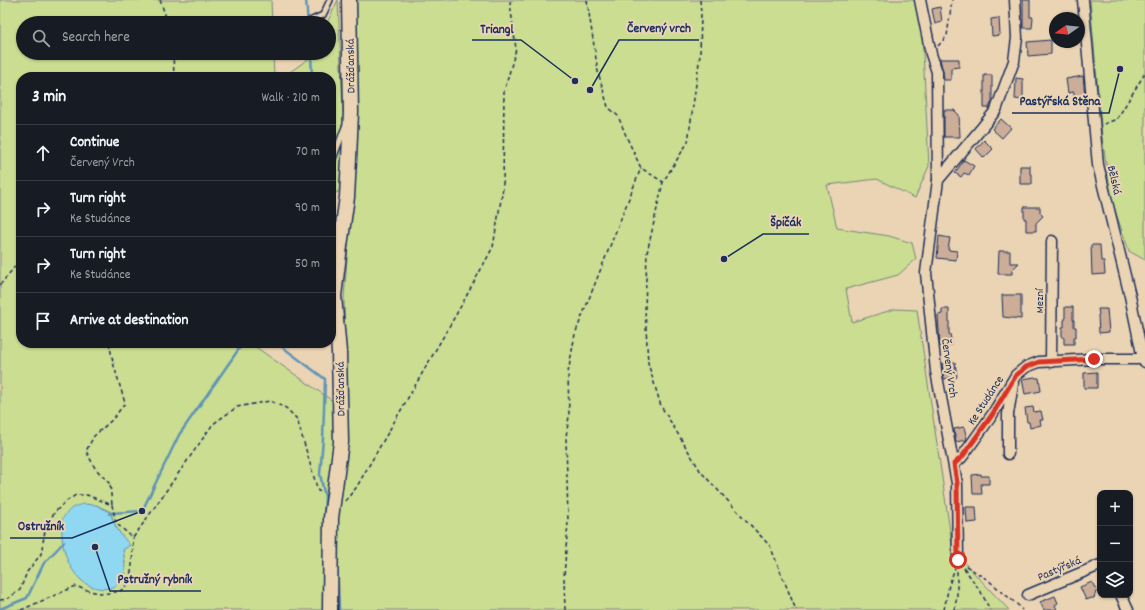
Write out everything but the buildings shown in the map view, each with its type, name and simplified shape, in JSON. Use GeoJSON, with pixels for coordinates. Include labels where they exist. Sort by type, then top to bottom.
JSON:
{"type":"FeatureCollection","features":[{"type":"Feature","properties":{"kind":"street","name":"Drážďanská"},"geometry":{"type":"LineString","coordinates":[[336,279],[347,197],[351,112],[349,0]]}},
{"type":"Feature","properties":{"kind":"street","name":"Červený Vrch"},"geometry":{"type":"LineString","coordinates":[[920,0],[931,54],[937,72],[938,180],[926,273],[936,371],[957,483],[958,560]]}},
{"type":"Feature","properties":{"kind":"street"},"geometry":{"type":"LineString","coordinates":[[938,180],[996,110],[1014,61],[1017,38],[1015,0]]}},
{"type":"Feature","properties":{"kind":"street","name":"Bělská"},"geometry":{"type":"LineString","coordinates":[[1083,0],[1098,166],[1130,296],[1144,361]]}},
{"type":"Feature","properties":{"kind":"street","name":"Mezní"},"geometry":{"type":"LineString","coordinates":[[1051,362],[1052,241]]}},
{"type":"Feature","properties":{"kind":"street","name":"Drážďanská"},"geometry":{"type":"LineString","coordinates":[[330,610],[331,518],[338,499],[341,442],[339,352],[336,318]]}},
{"type":"Feature","properties":{"kind":"street","name":"Ke Studánce"},"geometry":{"type":"LineString","coordinates":[[954,464],[962,457],[992,415],[1016,375],[1026,367],[1039,362],[1094,359],[1144,361]]}},
{"type":"Feature","properties":{"kind":"street"},"geometry":{"type":"LineString","coordinates":[[1008,454],[1008,414],[1014,380]]}},
{"type":"Feature","properties":{"kind":"street","name":"Pastýřská"},"geometry":{"type":"LineString","coordinates":[[1028,595],[1097,566]]}},
{"type":"Feature","properties":{"kind":"street"},"geometry":{"type":"LineString","coordinates":[[1122,598],[1128,610]]}},
{"type":"Feature","properties":{"kind":"lane"},"geometry":{"type":"LineString","coordinates":[[321,16],[323,15],[330,0]]}},
{"type":"Feature","properties":{"kind":"lane"},"geometry":{"type":"LineString","coordinates":[[336,151],[351,112]]}},
{"type":"Feature","properties":{"kind":"path"},"geometry":{"type":"LineString","coordinates":[[160,0],[166,16]]}},
{"type":"Feature","properties":{"kind":"path"},"geometry":{"type":"LineString","coordinates":[[21,610],[76,586],[87,591],[106,593],[119,591],[128,583],[132,569],[133,538],[213,424],[237,407],[270,401],[286,408],[297,419],[318,491],[338,499],[356,488],[461,306],[493,247],[503,188],[504,92],[516,49],[510,3],[511,0]]}},
{"type":"Feature","properties":{"kind":"path"},"geometry":{"type":"LineString","coordinates":[[587,0],[598,72],[608,107],[618,116],[642,168],[663,182]]}},
{"type":"Feature","properties":{"kind":"path"},"geometry":{"type":"LineString","coordinates":[[700,0],[700,54],[688,142],[663,182],[647,253],[645,309],[648,363],[661,406],[701,472],[770,546],[796,610]]}},
{"type":"Feature","properties":{"kind":"path"},"geometry":{"type":"LineString","coordinates":[[931,54],[947,36],[952,0]]}},
{"type":"Feature","properties":{"kind":"path"},"geometry":{"type":"LineString","coordinates":[[173,60],[174,72]]}},
{"type":"Feature","properties":{"kind":"path"},"geometry":{"type":"LineString","coordinates":[[1094,127],[1117,119],[1145,74]]}},
{"type":"Feature","properties":{"kind":"path"},"geometry":{"type":"LineString","coordinates":[[565,610],[564,577],[568,522],[566,437],[569,416],[568,373],[575,334],[642,168]]}},
{"type":"Feature","properties":{"kind":"path"},"geometry":{"type":"LineString","coordinates":[[0,285],[16,265]]}},
{"type":"Feature","properties":{"kind":"path"},"geometry":{"type":"LineString","coordinates":[[110,348],[125,403],[113,419],[94,436],[86,451],[95,468],[110,484],[112,506],[116,523],[133,538]]}},
{"type":"Feature","properties":{"kind":"path"},"geometry":{"type":"LineString","coordinates":[[0,600],[7,598],[20,590],[27,572],[41,554],[46,525],[55,512],[65,502],[76,496],[87,495],[112,506]]}},
{"type":"Feature","properties":{"kind":"path"},"geometry":{"type":"LineString","coordinates":[[944,610],[949,585],[958,560]]}},
{"type":"Feature","properties":{"kind":"path"},"geometry":{"type":"LineString","coordinates":[[954,610],[957,597],[958,560]]}},
{"type":"Feature","properties":{"kind":"path"},"geometry":{"type":"LineString","coordinates":[[958,560],[981,592],[990,610]]}},
{"type":"Feature","properties":{"kind":"path"},"geometry":{"type":"LineString","coordinates":[[958,560],[972,571],[988,580],[1022,610]]}},
{"type":"Feature","properties":{"kind":"green space"},"geometry":{"type":"Polygon","coordinates":[[[0,0],[271,0],[272,16],[16,16],[16,60],[273,60],[274,72],[16,72],[16,348],[257,348],[337,404],[326,610],[0,610],[0,0]],[[96,505],[125,563],[123,550],[129,545],[115,526],[111,512],[96,505]]]}},
{"type":"Feature","properties":{"kind":"green space"},"geometry":{"type":"Polygon","coordinates":[[[338,0],[344,131],[339,192],[336,192],[336,72],[290,72],[307,60],[336,60],[336,16],[330,16],[338,0]]]}},
{"type":"Feature","properties":{"kind":"green space"},"geometry":{"type":"Polygon","coordinates":[[[356,0],[917,0],[922,33],[929,166],[915,198],[877,179],[827,185],[837,228],[889,236],[912,243],[916,259],[898,275],[846,289],[852,322],[895,309],[917,310],[953,551],[1009,610],[335,610],[334,583],[340,489],[347,454],[344,298],[358,114],[356,0]]]}},
{"type":"Feature","properties":{"kind":"green space"},"geometry":{"type":"Polygon","coordinates":[[[1090,0],[1145,0],[1145,260],[1129,251],[1112,202],[1102,137],[1090,0]]]}},
{"type":"Feature","properties":{"kind":"water"},"geometry":{"type":"Polygon","coordinates":[[[83,504],[96,505],[111,513],[116,526],[130,545],[123,550],[125,562],[124,574],[117,585],[111,588],[105,589],[92,587],[86,584],[72,570],[66,557],[62,536],[62,520],[72,508],[83,504]]]}},
{"type":"Feature","properties":{"kind":"waterway"},"geometry":{"type":"LineString","coordinates":[[306,0],[307,16]]}},
{"type":"Feature","properties":{"kind":"waterway"},"geometry":{"type":"LineString","coordinates":[[311,60],[312,72]]}},
{"type":"Feature","properties":{"kind":"waterway"},"geometry":{"type":"LineString","coordinates":[[109,514],[142,511],[179,435],[240,348]]}},
{"type":"Feature","properties":{"kind":"waterway"},"geometry":{"type":"LineString","coordinates":[[284,348],[325,379],[320,474],[325,497],[324,517]]}},
{"type":"Feature","properties":{"kind":"waterway"},"geometry":{"type":"LineString","coordinates":[[0,609],[27,598],[44,563],[64,542]]}},
{"type":"Feature","properties":{"kind":"waterway"},"geometry":{"type":"LineString","coordinates":[[337,557],[339,610]]}},
{"type":"Feature","properties":{"kind":"place","name":"Pastýřská Stěna"},"geometry":{"type":"Point","coordinates":[1120,69]}},
{"type":"Feature","properties":{"kind":"place","name":"Triangl"},"geometry":{"type":"Point","coordinates":[575,81]}},
{"type":"Feature","properties":{"kind":"place","name":"Červený vrch"},"geometry":{"type":"Point","coordinates":[590,90]}},
{"type":"Feature","properties":{"kind":"place","name":"Špičák"},"geometry":{"type":"Point","coordinates":[724,259]}},
{"type":"Feature","properties":{"kind":"place","name":"Ostružník"},"geometry":{"type":"Point","coordinates":[142,511]}},
{"type":"Feature","properties":{"kind":"place","name":"Pstružný rybník"},"geometry":{"type":"Point","coordinates":[95,547]}},
{"type":"Feature","properties":{"kind":"route"},"geometry":{"type":"LineString","coordinates":[[958,560],[957,483],[954,464],[962,457],[992,415],[1016,375],[1026,367],[1039,362],[1094,359]]}}]}
